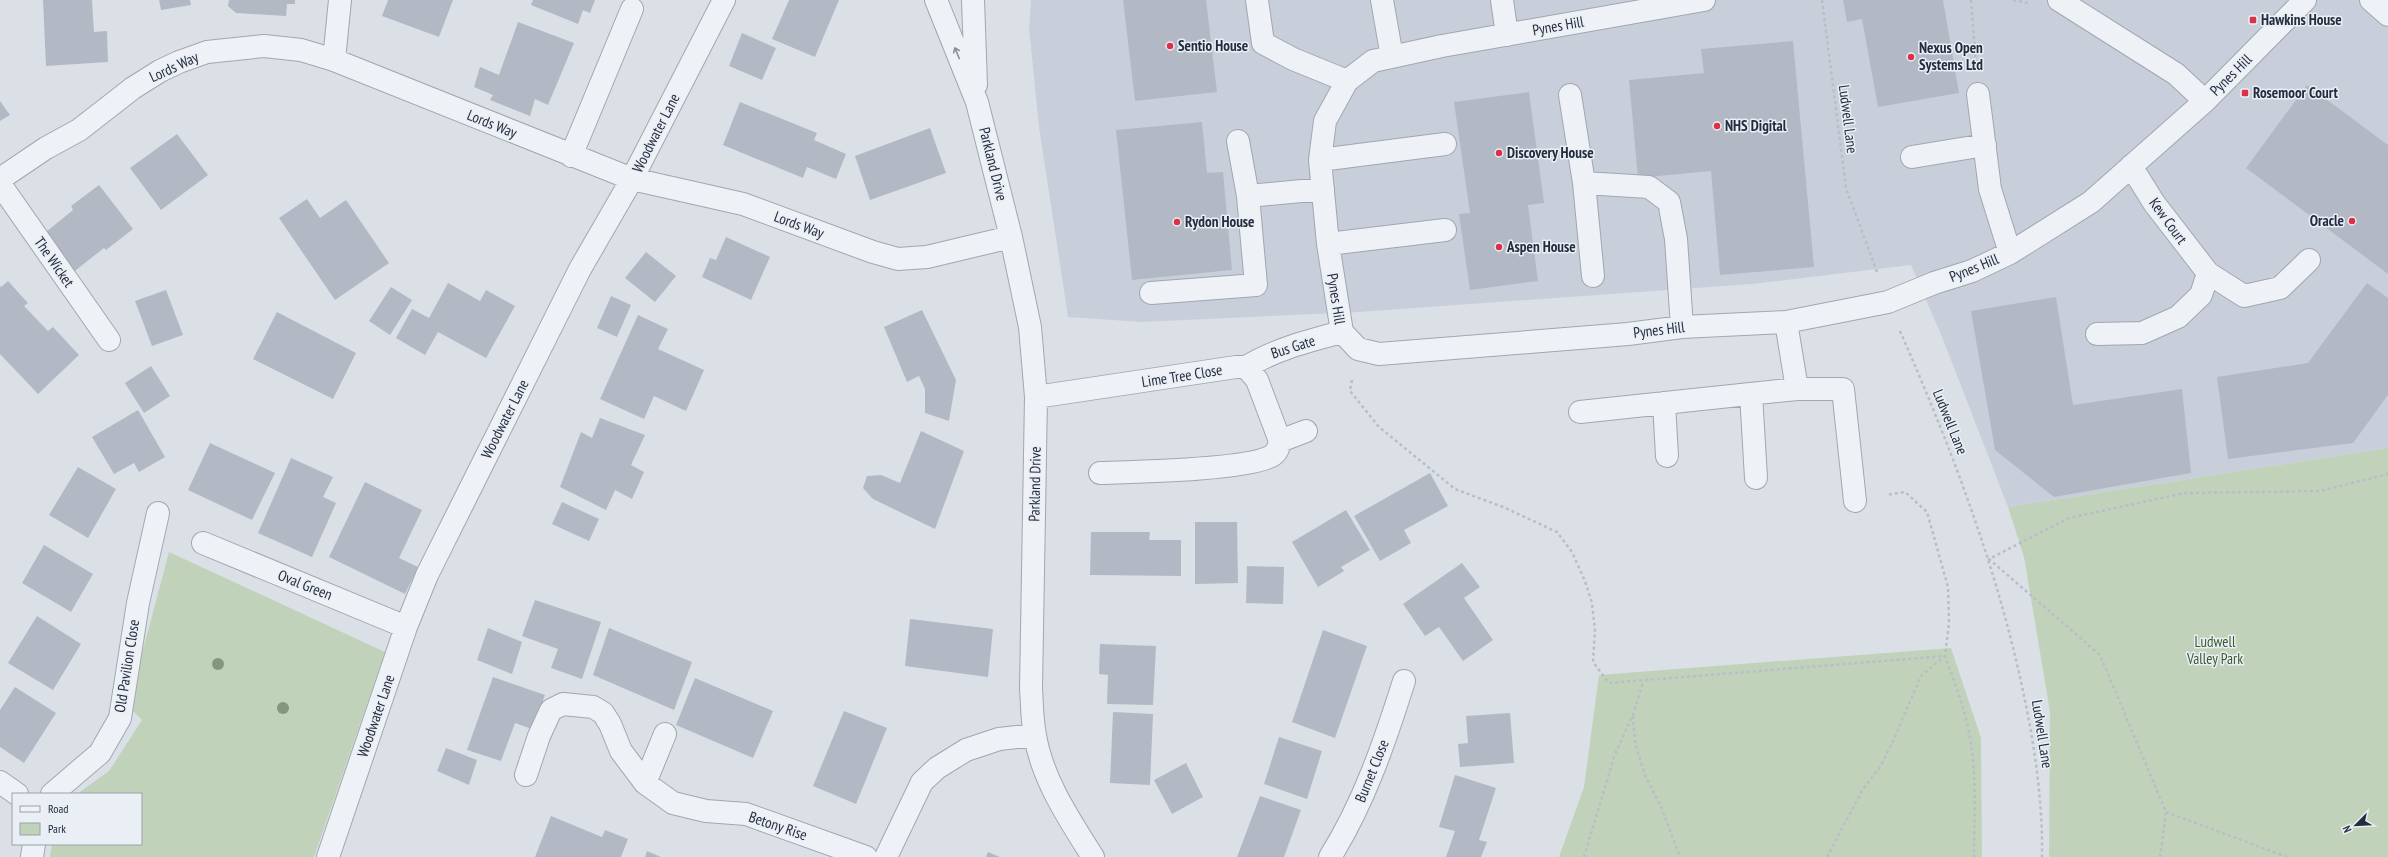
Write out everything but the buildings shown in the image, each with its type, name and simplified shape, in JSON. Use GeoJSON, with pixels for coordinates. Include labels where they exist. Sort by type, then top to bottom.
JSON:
{"type":"FeatureCollection","features":[{"type":"Feature","properties":{"kind":"street"},"geometry":{"type":"LineString","coordinates":[[334,60],[340,0]]}},
{"type":"Feature","properties":{"kind":"street","name":"Woodwater Lane"},"geometry":{"type":"LineString","coordinates":[[328,857],[406,627],[427,575],[573,284],[632,179],[724,0]]}},
{"type":"Feature","properties":{"kind":"street","name":"Parkland Drive"},"geometry":{"type":"LineString","coordinates":[[936,0],[977,102],[1011,237],[1030,327],[1036,397],[1031,688],[1035,734],[1050,782],[1066,814],[1093,857]]}},
{"type":"Feature","properties":{"kind":"street","name":"Parkland Drive"},"geometry":{"type":"LineString","coordinates":[[973,0],[977,102]]}},
{"type":"Feature","properties":{"kind":"street"},"geometry":{"type":"LineString","coordinates":[[1257,0],[1263,43],[1293,59],[1348,81]]}},
{"type":"Feature","properties":{"kind":"street"},"geometry":{"type":"LineString","coordinates":[[1382,0],[1392,57]]}},
{"type":"Feature","properties":{"kind":"street"},"geometry":{"type":"LineString","coordinates":[[1502,0],[1507,35]]}},
{"type":"Feature","properties":{"kind":"street","name":"Pynes Hill"},"geometry":{"type":"LineString","coordinates":[[1704,0],[1507,35],[1373,61],[1348,81],[1325,121],[1320,160],[1328,244],[1342,332],[1358,349],[1379,354],[1628,334],[1682,327],[1786,322],[1888,302],[1972,271],[2010,253],[2092,202],[2205,101],[2305,0]]}},
{"type":"Feature","properties":{"kind":"street"},"geometry":{"type":"LineString","coordinates":[[2059,0],[2176,74],[2205,101]]}},
{"type":"Feature","properties":{"kind":"street"},"geometry":{"type":"LineString","coordinates":[[2371,0],[2388,15]]}},
{"type":"Feature","properties":{"kind":"street"},"geometry":{"type":"LineString","coordinates":[[571,156],[632,9]]}},
{"type":"Feature","properties":{"kind":"street","name":"Lords Way"},"geometry":{"type":"LineString","coordinates":[[0,179],[46,148],[79,130],[133,88],[160,71],[207,52],[264,46],[301,50],[334,60],[571,156],[632,179],[743,204],[873,252],[898,259],[927,257],[1011,237]]}},
{"type":"Feature","properties":{"kind":"street"},"geometry":{"type":"LineString","coordinates":[[1978,94],[1990,189],[2010,253]]}},
{"type":"Feature","properties":{"kind":"street"},"geometry":{"type":"LineString","coordinates":[[1570,96],[1584,183],[1593,276]]}},
{"type":"Feature","properties":{"kind":"street"},"geometry":{"type":"LineString","coordinates":[[1151,293],[1256,285],[1248,196],[1238,140]]}},
{"type":"Feature","properties":{"kind":"street"},"geometry":{"type":"LineString","coordinates":[[1320,160],[1445,144]]}},
{"type":"Feature","properties":{"kind":"street"},"geometry":{"type":"LineString","coordinates":[[1912,157],[1984,145]]}},
{"type":"Feature","properties":{"kind":"street","name":"Kew Court"},"geometry":{"type":"LineString","coordinates":[[2131,166],[2154,203],[2208,273],[2244,296],[2280,288],[2309,260]]}},
{"type":"Feature","properties":{"kind":"street"},"geometry":{"type":"LineString","coordinates":[[1584,183],[1649,186],[1668,202],[1676,239],[1682,327]]}},
{"type":"Feature","properties":{"kind":"street","name":"The Wicket"},"geometry":{"type":"LineString","coordinates":[[0,184],[109,340]]}},
{"type":"Feature","properties":{"kind":"street"},"geometry":{"type":"LineString","coordinates":[[1248,196],[1323,189]]}},
{"type":"Feature","properties":{"kind":"street"},"geometry":{"type":"LineString","coordinates":[[1328,244],[1446,230]]}},
{"type":"Feature","properties":{"kind":"street"},"geometry":{"type":"LineString","coordinates":[[2097,334],[2142,333],[2178,317],[2201,295],[2208,273]]}},
{"type":"Feature","properties":{"kind":"street"},"geometry":{"type":"LineString","coordinates":[[1786,322],[1797,390]]}},
{"type":"Feature","properties":{"kind":"street","name":"Bus Gate"},"geometry":{"type":"LineString","coordinates":[[1246,367],[1264,356],[1285,348],[1342,332]]}},
{"type":"Feature","properties":{"kind":"street","name":"Lime Tree Close"},"geometry":{"type":"LineString","coordinates":[[1036,397],[1236,367],[1246,367]]}},
{"type":"Feature","properties":{"kind":"street"},"geometry":{"type":"LineString","coordinates":[[1100,473],[1205,468],[1260,460],[1273,455],[1278,450],[1280,441],[1257,380],[1246,367]]}},
{"type":"Feature","properties":{"kind":"street"},"geometry":{"type":"LineString","coordinates":[[1580,412],[1751,394],[1797,390],[1843,389],[1855,501]]}},
{"type":"Feature","properties":{"kind":"street"},"geometry":{"type":"LineString","coordinates":[[1751,394],[1756,478]]}},
{"type":"Feature","properties":{"kind":"street"},"geometry":{"type":"LineString","coordinates":[[1664,403],[1667,456]]}},
{"type":"Feature","properties":{"kind":"street"},"geometry":{"type":"LineString","coordinates":[[1280,441],[1306,431]]}},
{"type":"Feature","properties":{"kind":"street","name":"Old Pavilion Close"},"geometry":{"type":"LineString","coordinates":[[53,793],[100,753],[120,718],[138,602],[158,514]]}},
{"type":"Feature","properties":{"kind":"street","name":"Oval Green"},"geometry":{"type":"LineString","coordinates":[[203,543],[406,627]]}},
{"type":"Feature","properties":{"kind":"street","name":"Burnet Close"},"geometry":{"type":"LineString","coordinates":[[1330,857],[1358,805],[1381,752],[1404,681]]}},
{"type":"Feature","properties":{"kind":"street","name":"Betony Rise"},"geometry":{"type":"LineString","coordinates":[[526,775],[539,736],[552,710],[563,704],[593,707],[603,713],[610,724],[621,751],[645,783],[673,803],[706,810],[746,814],[866,857]]}},
{"type":"Feature","properties":{"kind":"street"},"geometry":{"type":"LineString","coordinates":[[645,783],[665,734]]}},
{"type":"Feature","properties":{"kind":"street"},"geometry":{"type":"LineString","coordinates":[[886,857],[922,782],[937,768],[966,750],[999,739],[1035,734]]}},
{"type":"Feature","properties":{"kind":"street"},"geometry":{"type":"LineString","coordinates":[[0,782],[16,793]]}},
{"type":"Feature","properties":{"kind":"street"},"geometry":{"type":"LineString","coordinates":[[32,857],[34,845]]}},
{"type":"Feature","properties":{"kind":"path","name":"Ludwell Lane"},"geometry":{"type":"LineString","coordinates":[[1822,0],[1846,188],[1888,302],[1955,462],[1989,559],[2011,638],[2029,716],[2041,809],[2042,857]]}},
{"type":"Feature","properties":{"kind":"path"},"geometry":{"type":"LineString","coordinates":[[1971,0],[1978,94]]}},
{"type":"Feature","properties":{"kind":"path"},"geometry":{"type":"LineString","coordinates":[[1358,349],[1350,391],[1378,427],[1416,456],[1454,489],[1503,507],[1557,532],[1572,552],[1585,581],[1592,603],[1595,630],[1593,662],[1609,683],[1643,682],[1945,656]]}},
{"type":"Feature","properties":{"kind":"path"},"geometry":{"type":"LineString","coordinates":[[2160,857],[2166,812],[2100,655],[1989,559],[2069,518],[2185,493],[2321,491],[2388,474]]}},
{"type":"Feature","properties":{"kind":"path"},"geometry":{"type":"LineString","coordinates":[[1855,501],[1904,492],[1927,512],[1948,587],[1949,622],[1945,656],[1958,691],[1970,738],[1974,800],[1974,857]]}},
{"type":"Feature","properties":{"kind":"path"},"geometry":{"type":"LineString","coordinates":[[1827,857],[1862,789],[1886,754],[1921,676],[1945,656]]}},
{"type":"Feature","properties":{"kind":"path"},"geometry":{"type":"LineString","coordinates":[[1584,857],[1615,754],[1633,716],[1643,682]]}},
{"type":"Feature","properties":{"kind":"path"},"geometry":{"type":"LineString","coordinates":[[1633,716],[1634,743],[1645,775],[1662,808],[1680,857]]}},
{"type":"Feature","properties":{"kind":"path"},"geometry":{"type":"LineString","coordinates":[[2166,812],[2287,857]]}},
{"type":"Feature","properties":{"kind":"shaded area"},"geometry":{"type":"Polygon","coordinates":[[[1031,0],[2388,0],[2388,448],[2008,507],[1942,337],[1911,265],[1752,284],[1359,312],[1141,322],[1068,317],[1039,127],[1029,28],[1031,0]]]}},
{"type":"Feature","properties":{"kind":"green space","name":"Ludwell Valley Park"},"geometry":{"type":"Polygon","coordinates":[[[2388,448],[2388,857],[2049,857],[2050,712],[2024,557],[2008,507],[2388,448]]]}},
{"type":"Feature","properties":{"kind":"green space"},"geometry":{"type":"Polygon","coordinates":[[[169,552],[385,652],[314,857],[50,857],[52,845],[142,845],[142,793],[78,793],[109,771],[142,720],[128,706],[169,552]]]}},
{"type":"Feature","properties":{"kind":"green space"},"geometry":{"type":"Polygon","coordinates":[[[1951,648],[1981,738],[1982,857],[1559,857],[1584,787],[1599,675],[1951,648]]]}},
{"type":"Feature","properties":{"kind":"place","name":"Hawkins House"},"geometry":{"type":"Point","coordinates":[2253,20]}},
{"type":"Feature","properties":{"kind":"place","name":"Sentio House"},"geometry":{"type":"Point","coordinates":[1170,46]}},
{"type":"Feature","properties":{"kind":"place","name":"Nexus Open Systems Ltd"},"geometry":{"type":"Point","coordinates":[1911,57]}},
{"type":"Feature","properties":{"kind":"place","name":"Rosemoor Court"},"geometry":{"type":"Point","coordinates":[2245,93]}},
{"type":"Feature","properties":{"kind":"place","name":"NHS Digital"},"geometry":{"type":"Point","coordinates":[1717,126]}},
{"type":"Feature","properties":{"kind":"place","name":"Discovery House"},"geometry":{"type":"Point","coordinates":[1499,153]}},
{"type":"Feature","properties":{"kind":"place","name":"Oracle"},"geometry":{"type":"Point","coordinates":[2352,221]}},
{"type":"Feature","properties":{"kind":"place","name":"Rydon House"},"geometry":{"type":"Point","coordinates":[1177,222]}},
{"type":"Feature","properties":{"kind":"place","name":"Aspen House"},"geometry":{"type":"Point","coordinates":[1499,247]}}]}
